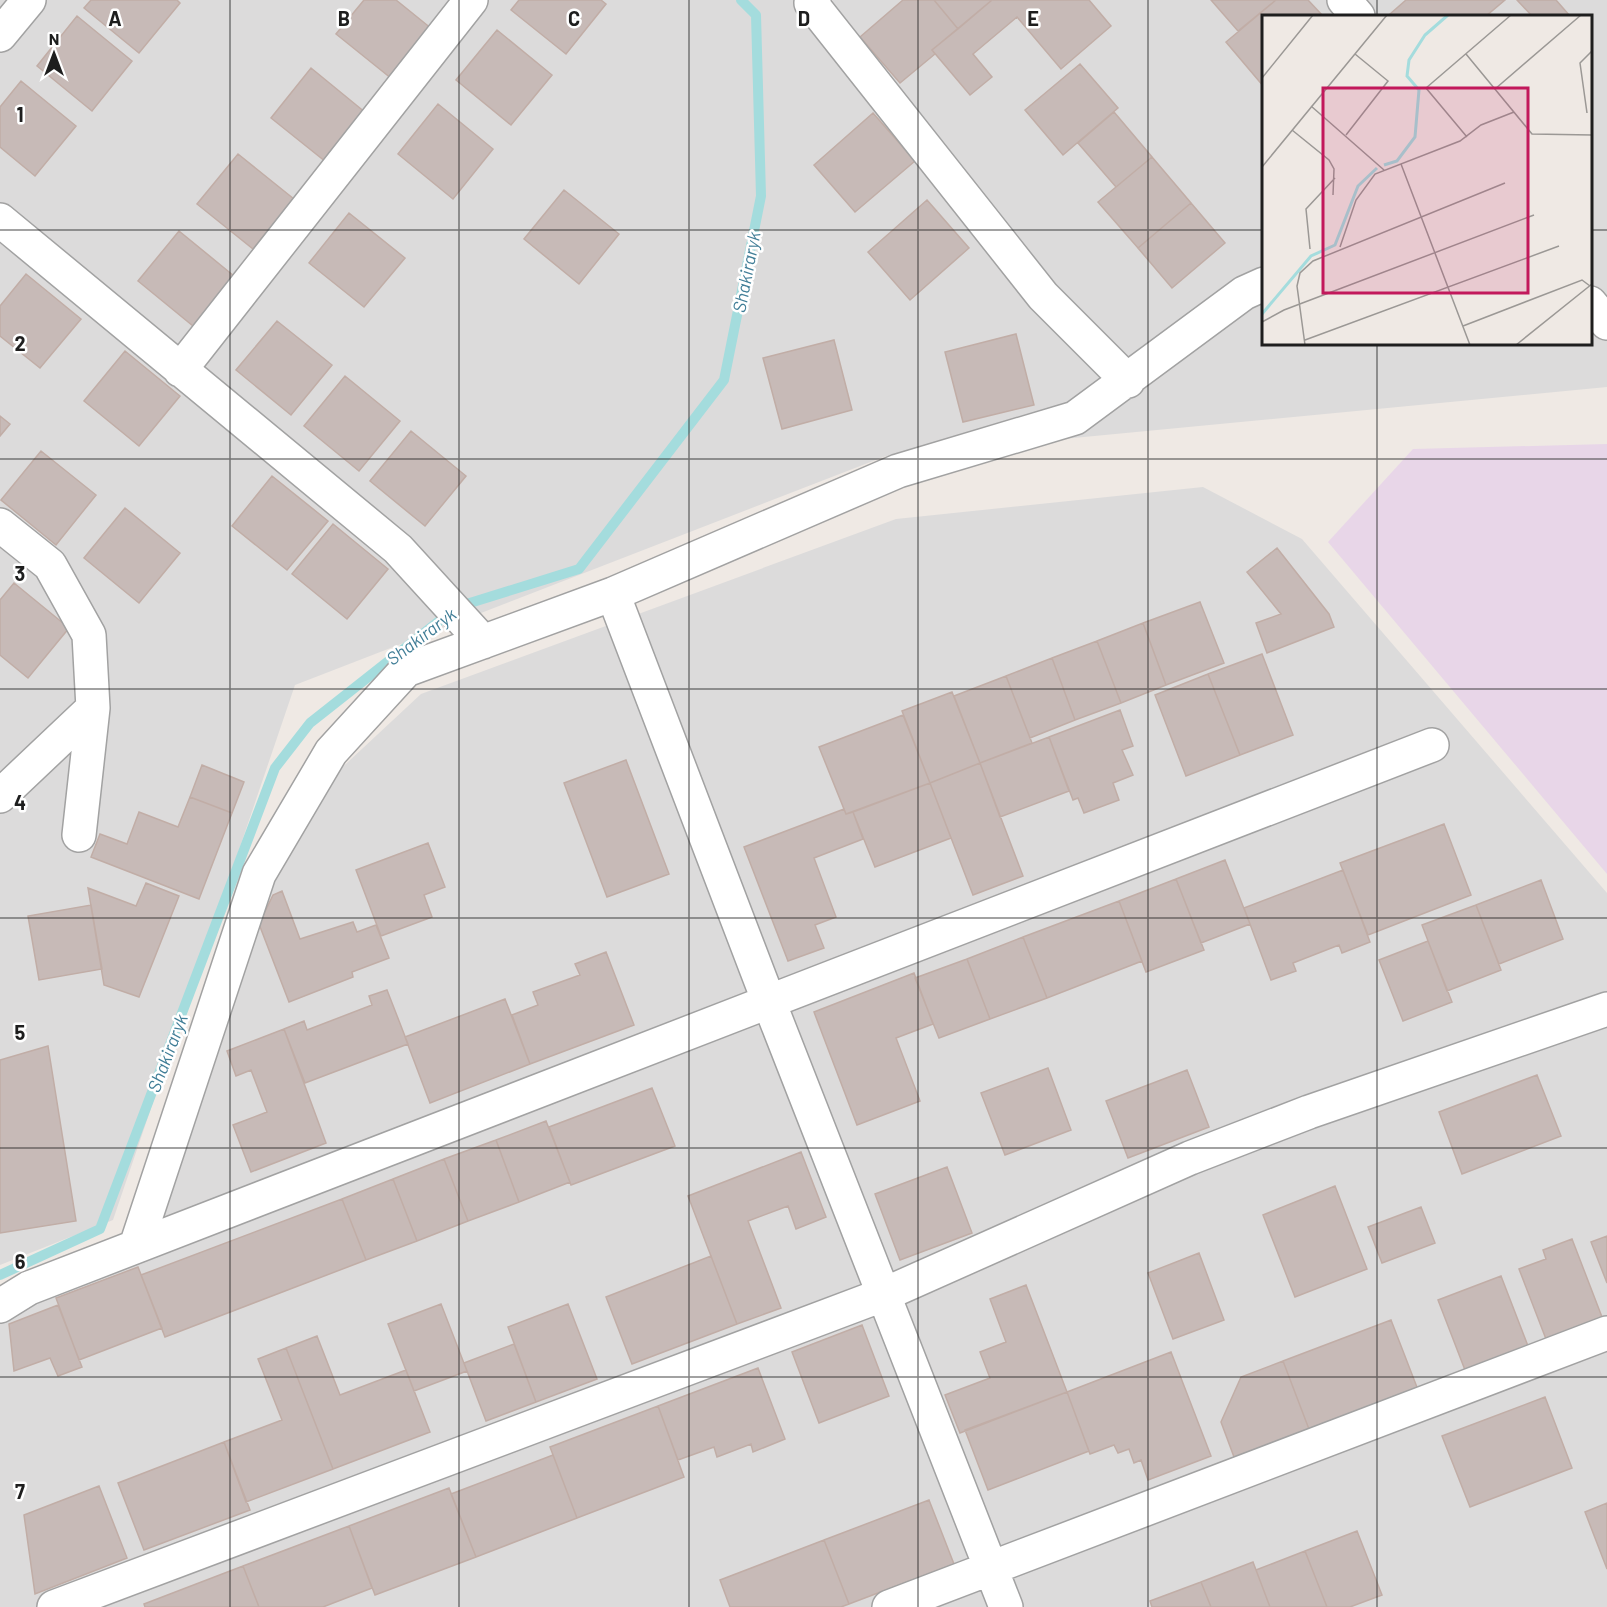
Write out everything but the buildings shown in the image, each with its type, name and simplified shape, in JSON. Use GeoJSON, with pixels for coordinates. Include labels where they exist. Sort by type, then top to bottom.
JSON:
{"type":"FeatureCollection","features":[{"type":"Feature","properties":{"kind":"street"},"geometry":{"type":"LineString","coordinates":[[0,35],[29,0]]}},
{"type":"Feature","properties":{"kind":"street"},"geometry":{"type":"LineString","coordinates":[[180,370],[471,0]]}},
{"type":"Feature","properties":{"kind":"street"},"geometry":{"type":"LineString","coordinates":[[814,0],[811,3],[1043,296],[1128,381]]}},
{"type":"Feature","properties":{"kind":"street"},"geometry":{"type":"LineString","coordinates":[[0,220],[398,549],[483,642]]}},
{"type":"Feature","properties":{"kind":"street"},"geometry":{"type":"LineString","coordinates":[[136,1246],[259,874],[331,752],[406,670],[613,594],[898,471],[1075,418],[1244,293],[1262,284]]}},
{"type":"Feature","properties":{"kind":"street"},"geometry":{"type":"LineString","coordinates":[[1592,305],[1607,323]]}},
{"type":"Feature","properties":{"kind":"street"},"geometry":{"type":"LineString","coordinates":[[0,525],[50,565],[89,635],[93,708],[79,835]]}},
{"type":"Feature","properties":{"kind":"street"},"geometry":{"type":"LineString","coordinates":[[613,594],[769,1002],[1006,1607]]}},
{"type":"Feature","properties":{"kind":"street"},"geometry":{"type":"LineString","coordinates":[[0,796],[93,708]]}},
{"type":"Feature","properties":{"kind":"street"},"geometry":{"type":"LineString","coordinates":[[0,1306],[29,1288],[136,1246],[1432,745]]}},
{"type":"Feature","properties":{"kind":"street"},"geometry":{"type":"LineString","coordinates":[[54,1607],[885,1294],[1190,1158],[1309,1112],[1607,1009]]}},
{"type":"Feature","properties":{"kind":"street"},"geometry":{"type":"LineString","coordinates":[[889,1607],[1607,1333]]}},
{"type":"Feature","properties":{"kind":"shaded area"},"geometry":{"type":"Polygon","coordinates":[[[0,0],[1607,0],[1607,387],[886,456],[295,685],[113,1220],[0,1265],[0,0]]]}},
{"type":"Feature","properties":{"kind":"shaded area"},"geometry":{"type":"Polygon","coordinates":[[[1607,444],[1607,874],[1328,542],[1413,449],[1607,444]]]}},
{"type":"Feature","properties":{"kind":"shaded area"},"geometry":{"type":"Polygon","coordinates":[[[1203,487],[1302,539],[1607,893],[1607,1607],[0,1607],[0,1308],[142,1262],[255,912],[334,775],[421,694],[896,519],[1203,487]]]}},
{"type":"Feature","properties":{"kind":"waterway","name":"Shakiraryk"},"geometry":{"type":"LineString","coordinates":[[0,1275],[100,1229],[275,768],[310,723],[457,607],[579,569],[724,380],[761,196],[756,15],[741,0]]}}]}
